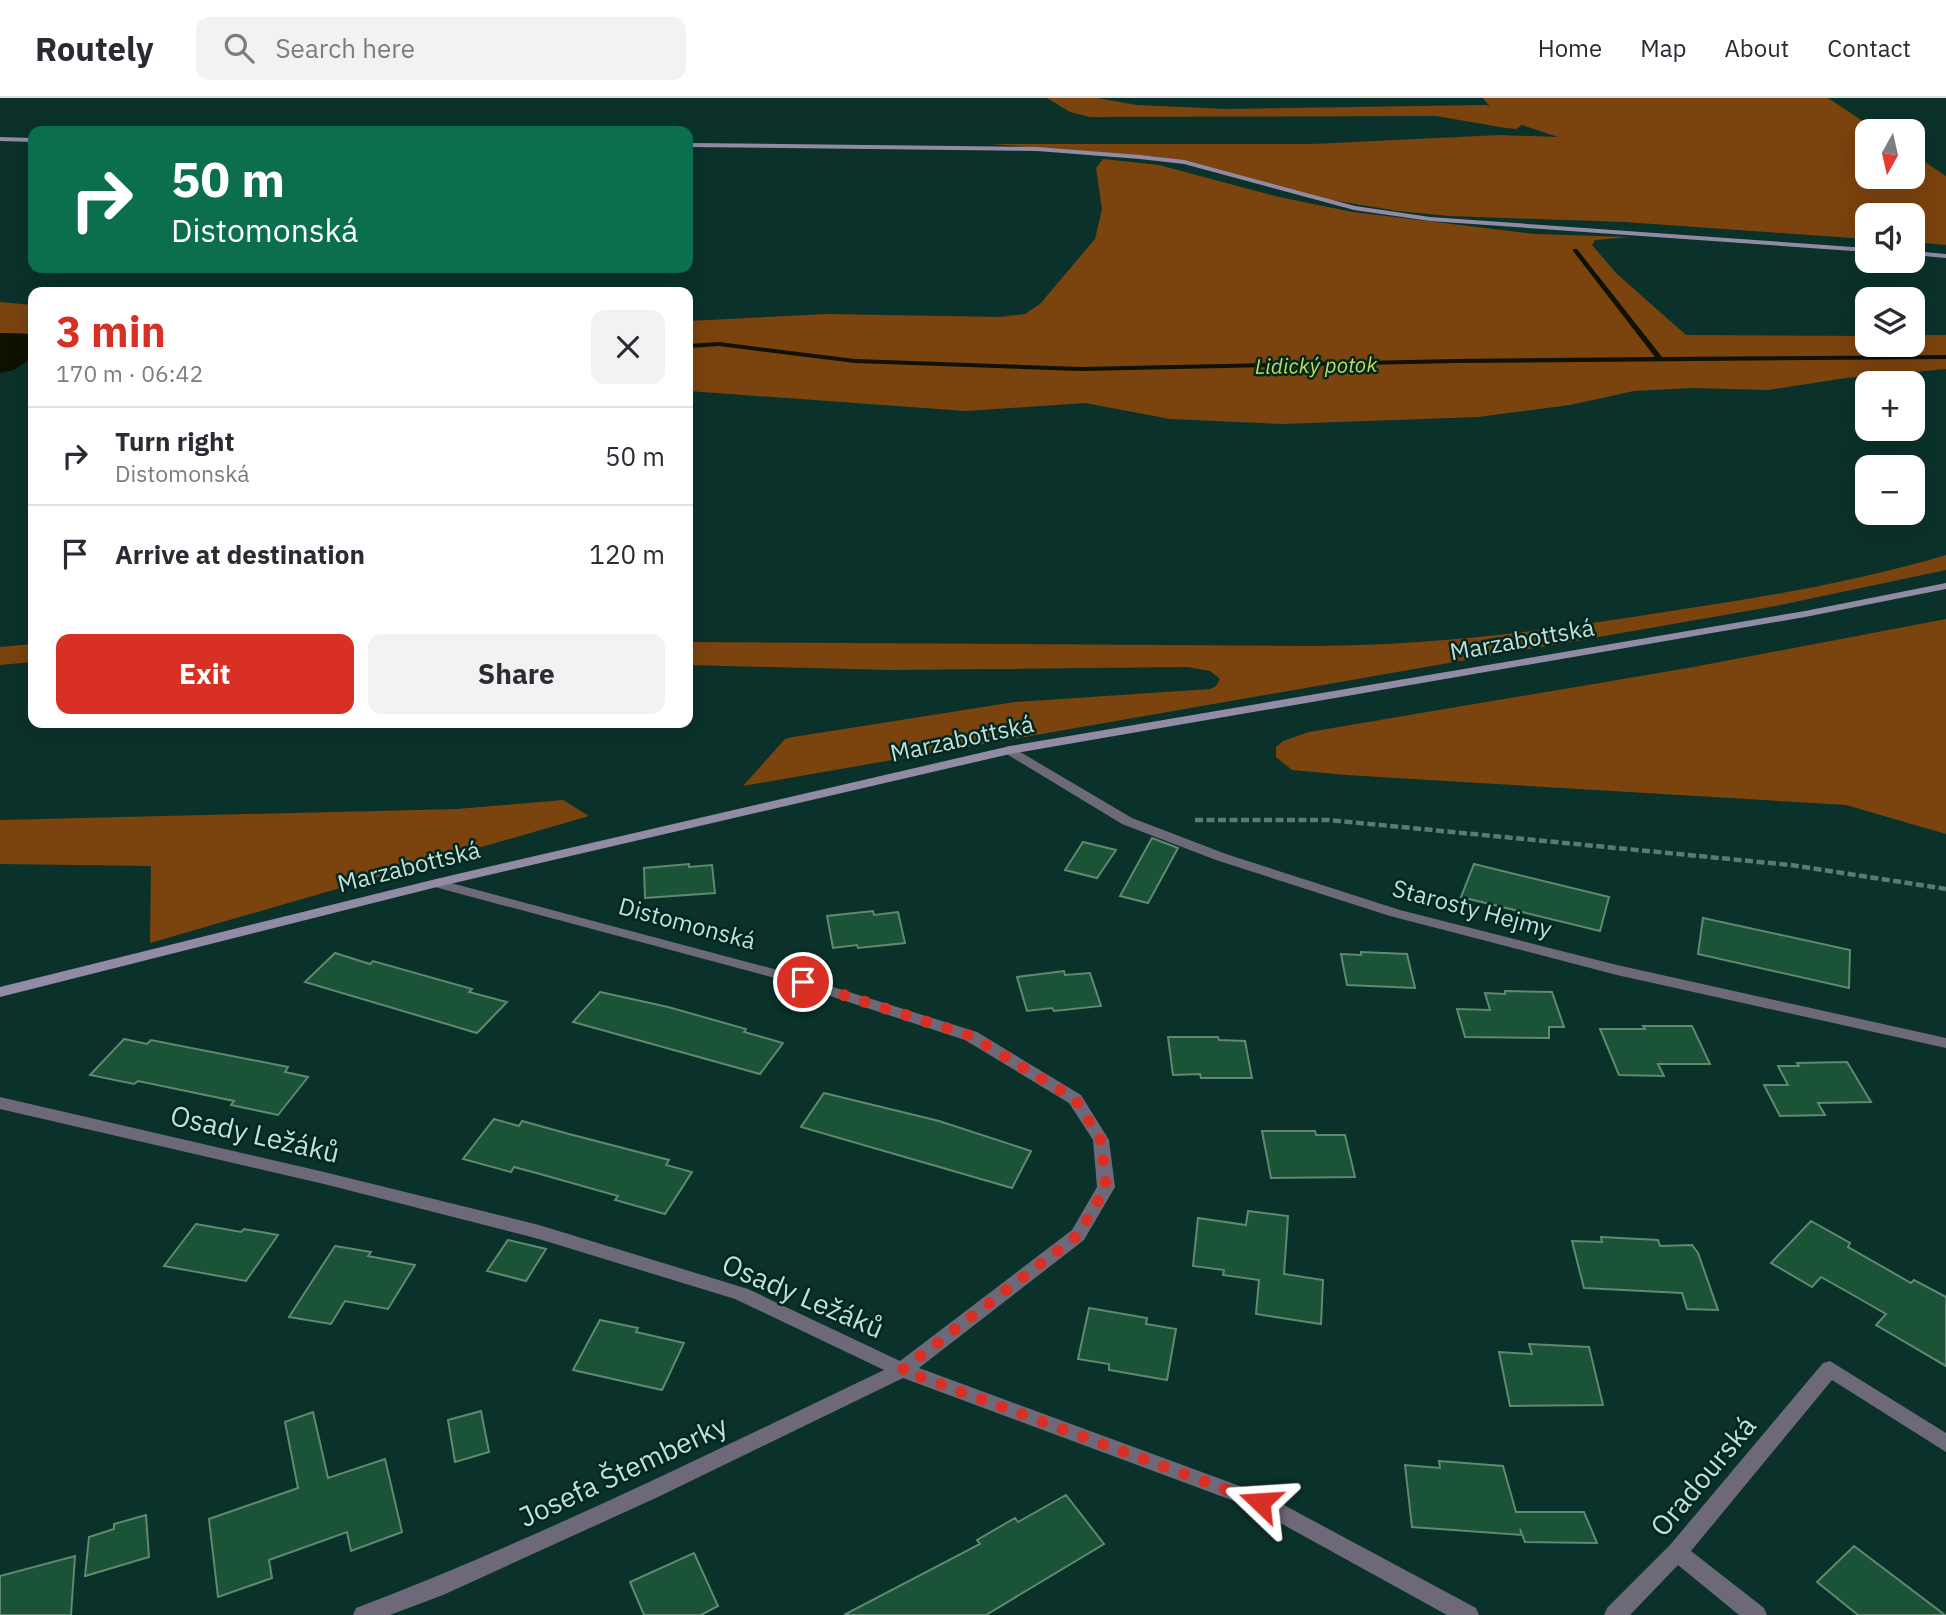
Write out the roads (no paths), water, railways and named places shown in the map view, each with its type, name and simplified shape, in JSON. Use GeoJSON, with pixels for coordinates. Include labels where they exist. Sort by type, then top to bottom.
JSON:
{"type":"FeatureCollection","features":[{"type":"Feature","properties":{"kind":"street"},"geometry":{"type":"LineString","coordinates":[[0,139],[28,140]]}},
{"type":"Feature","properties":{"kind":"street"},"geometry":{"type":"LineString","coordinates":[[693,145],[1037,149],[1140,157],[1195,164],[1354,208],[1430,219],[1855,249]]}},
{"type":"Feature","properties":{"kind":"street"},"geometry":{"type":"LineString","coordinates":[[1925,254],[1946,256]]}},
{"type":"Feature","properties":{"kind":"street","name":"Marzabottská"},"geometry":{"type":"LineString","coordinates":[[0,992],[436,883],[1010,750],[1805,614],[1946,586]]}},
{"type":"Feature","properties":{"kind":"street","name":"Starosty Hejmy"},"geometry":{"type":"LineString","coordinates":[[1010,750],[1128,821],[1221,857],[1395,913],[1617,970],[1946,1043]]}},
{"type":"Feature","properties":{"kind":"street","name":"Distomonská"},"geometry":{"type":"LineString","coordinates":[[436,883],[780,975],[971,1036],[1075,1099],[1101,1140],[1106,1187],[1078,1235],[902,1370]]}},
{"type":"Feature","properties":{"kind":"street","name":"Osady Ležáků"},"geometry":{"type":"LineString","coordinates":[[0,1103],[324,1178],[538,1232],[741,1294],[902,1370],[1260,1502],[1468,1615]]}},
{"type":"Feature","properties":{"kind":"street","name":"Oradourská"},"geometry":{"type":"LineString","coordinates":[[1615,1615],[1677,1552],[1830,1369],[1946,1444]]}},
{"type":"Feature","properties":{"kind":"street","name":"Josefa Štemberky"},"geometry":{"type":"LineString","coordinates":[[363,1615],[435,1588],[651,1491],[902,1370]]}},
{"type":"Feature","properties":{"kind":"street"},"geometry":{"type":"LineString","coordinates":[[1677,1552],[1756,1615]]}},
{"type":"Feature","properties":{"kind":"waterway"},"geometry":{"type":"LineString","coordinates":[[1575,250],[1659,358]]}},
{"type":"Feature","properties":{"kind":"waterway","name":"Lidický potok"},"geometry":{"type":"LineString","coordinates":[[693,346],[719,344],[855,361],[1080,369],[1455,361],[1946,357]]}}]}
